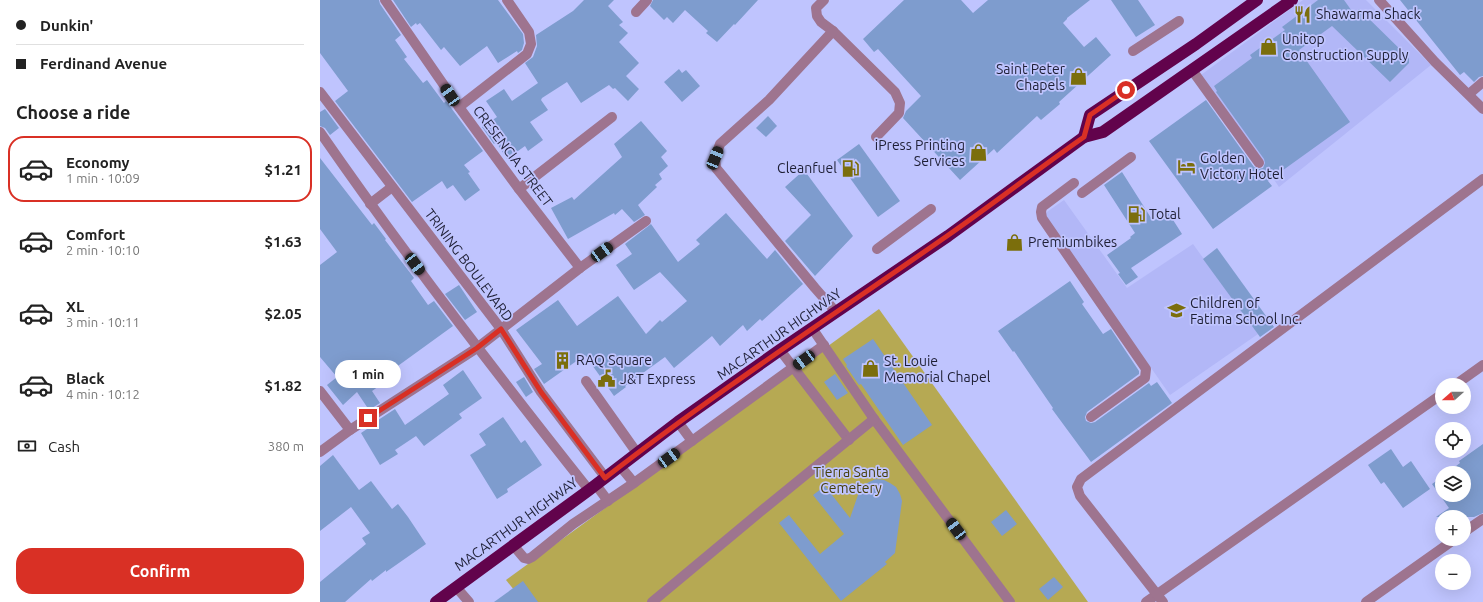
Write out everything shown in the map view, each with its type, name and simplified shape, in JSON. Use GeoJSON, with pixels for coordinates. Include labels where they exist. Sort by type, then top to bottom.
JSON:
{"type":"FeatureCollection","features":[{"type":"Feature","properties":{"kind":"highway"},"geometry":{"type":"LineString","coordinates":[[1084,137],[1090,115],[1196,44],[1257,0]]}},
{"type":"Feature","properties":{"kind":"highway","name":"MACARTHUR HIGHWAY"},"geometry":{"type":"LineString","coordinates":[[436,602],[597,484],[678,422],[780,350],[948,236],[1084,137],[1103,132],[1292,0]]}},
{"type":"Feature","properties":{"kind":"street","name":"CRESENCIA STREET"},"geometry":{"type":"LineString","coordinates":[[385,0],[518,189],[580,268]]}},
{"type":"Feature","properties":{"kind":"street"},"geometry":{"type":"LineString","coordinates":[[459,107],[527,54],[531,44],[529,32],[507,0]]}},
{"type":"Feature","properties":{"kind":"street"},"geometry":{"type":"LineString","coordinates":[[636,12],[647,0]]}},
{"type":"Feature","properties":{"kind":"street"},"geometry":{"type":"LineString","coordinates":[[824,0],[816,8],[817,16],[821,22],[833,31],[895,92],[900,103],[899,113],[876,137]]}},
{"type":"Feature","properties":{"kind":"street"},"geometry":{"type":"LineString","coordinates":[[1379,0],[1435,62],[1483,109]]}},
{"type":"Feature","properties":{"kind":"street"},"geometry":{"type":"LineString","coordinates":[[1133,51],[1179,21]]}},
{"type":"Feature","properties":{"kind":"street"},"geometry":{"type":"LineString","coordinates":[[833,31],[769,100],[720,144],[715,158],[716,168],[814,288],[836,312]]}},
{"type":"Feature","properties":{"kind":"street"},"geometry":{"type":"LineString","coordinates":[[1192,70],[1259,163]]}},
{"type":"Feature","properties":{"kind":"street"},"geometry":{"type":"LineString","coordinates":[[1469,94],[1483,82]]}},
{"type":"Feature","properties":{"kind":"street","name":"TRINING BOULEVARD"},"geometry":{"type":"LineString","coordinates":[[320,92],[501,329],[597,484]]}},
{"type":"Feature","properties":{"kind":"street"},"geometry":{"type":"LineString","coordinates":[[518,189],[612,117]]}},
{"type":"Feature","properties":{"kind":"street"},"geometry":{"type":"LineString","coordinates":[[320,132],[370,204],[477,348],[597,484],[608,501]]}},
{"type":"Feature","properties":{"kind":"street"},"geometry":{"type":"LineString","coordinates":[[1082,193],[1131,158]]}},
{"type":"Feature","properties":{"kind":"street"},"geometry":{"type":"LineString","coordinates":[[1163,602],[1080,496],[1077,486],[1081,479],[1483,179]]}},
{"type":"Feature","properties":{"kind":"street"},"geometry":{"type":"LineString","coordinates":[[1074,184],[1042,207],[1042,218],[1146,369],[1145,378],[1091,417]]}},
{"type":"Feature","properties":{"kind":"street"},"geometry":{"type":"LineString","coordinates":[[370,204],[392,187]]}},
{"type":"Feature","properties":{"kind":"street"},"geometry":{"type":"LineString","coordinates":[[877,249],[931,209]]}},
{"type":"Feature","properties":{"kind":"street"},"geometry":{"type":"LineString","coordinates":[[320,452],[350,430],[477,348],[580,268],[646,220]]}},
{"type":"Feature","properties":{"kind":"street"},"geometry":{"type":"LineString","coordinates":[[812,328],[874,419],[1010,602]]}},
{"type":"Feature","properties":{"kind":"street"},"geometry":{"type":"LineString","coordinates":[[513,545],[524,558],[532,557],[573,524],[634,483],[824,345]]}},
{"type":"Feature","properties":{"kind":"street"},"geometry":{"type":"LineString","coordinates":[[780,350],[849,440]]}},
{"type":"Feature","properties":{"kind":"street"},"geometry":{"type":"LineString","coordinates":[[1465,378],[1483,365]]}},
{"type":"Feature","properties":{"kind":"street"},"geometry":{"type":"LineString","coordinates":[[586,381],[636,454]]}},
{"type":"Feature","properties":{"kind":"street"},"geometry":{"type":"LineString","coordinates":[[320,390],[350,430]]}},
{"type":"Feature","properties":{"kind":"street"},"geometry":{"type":"LineString","coordinates":[[1146,602],[1435,399]]}},
{"type":"Feature","properties":{"kind":"street"},"geometry":{"type":"LineString","coordinates":[[652,602],[874,419]]}},
{"type":"Feature","properties":{"kind":"street"},"geometry":{"type":"LineString","coordinates":[[678,422],[692,441]]}},
{"type":"Feature","properties":{"kind":"street"},"geometry":{"type":"LineString","coordinates":[[620,466],[634,483]]}},
{"type":"Feature","properties":{"kind":"street"},"geometry":{"type":"LineString","coordinates":[[1471,527],[1483,519]]}},
{"type":"Feature","properties":{"kind":"street"},"geometry":{"type":"LineString","coordinates":[[1366,602],[1445,546]]}},
{"type":"Feature","properties":{"kind":"street"},"geometry":{"type":"LineString","coordinates":[[456,587],[469,602]]}},
{"type":"Feature","properties":{"kind":"shaded area"},"geometry":{"type":"Polygon","coordinates":[[[1303,0],[1366,0],[1431,65],[1279,187],[1201,75],[1303,0]]]}},
{"type":"Feature","properties":{"kind":"shaded area","name":"Children of Fatima School Inc."},"geometry":{"type":"Polygon","coordinates":[[[1064,200],[1127,288],[1193,244],[1258,334],[1170,395],[1044,214],[1064,200]]]}},
{"type":"Feature","properties":{"kind":"green space","name":"Tierra Santa Cemetery"},"geometry":{"type":"Polygon","coordinates":[[[879,309],[1088,602],[524,602],[506,580],[879,309]]]}},
{"type":"Feature","properties":{"kind":"building"},"geometry":{"type":"Polygon","coordinates":[[[320,0],[379,0],[380,4],[401,35],[395,40],[407,57],[404,59],[423,83],[427,80],[444,103],[446,101],[483,151],[464,165],[470,172],[468,173],[480,190],[465,201],[453,185],[447,189],[442,181],[412,202],[335,101],[348,91],[320,53],[320,0]]]}},
{"type":"Feature","properties":{"kind":"building"},"geometry":{"type":"Polygon","coordinates":[[[393,0],[498,0],[523,34],[524,43],[522,50],[518,53],[517,51],[498,63],[487,46],[460,66],[444,47],[441,50],[420,23],[417,25],[416,23],[411,27],[393,0]]]}},
{"type":"Feature","properties":{"kind":"building"},"geometry":{"type":"Polygon","coordinates":[[[584,0],[614,0],[608,6],[623,22],[619,25],[628,33],[619,42],[639,63],[626,76],[639,89],[628,101],[615,88],[613,89],[609,85],[581,103],[567,82],[542,98],[541,100],[548,110],[530,122],[543,140],[528,151],[525,146],[507,159],[496,142],[494,144],[482,127],[497,117],[486,101],[504,89],[512,101],[538,83],[525,63],[533,57],[537,46],[536,35],[573,11],[584,0]]]}},
{"type":"Feature","properties":{"kind":"building"},"geometry":{"type":"Polygon","coordinates":[[[653,0],[758,0],[717,42],[706,33],[708,31],[685,10],[673,23],[667,17],[664,20],[650,6],[653,0]]]}},
{"type":"Feature","properties":{"kind":"building"},"geometry":{"type":"Polygon","coordinates":[[[904,0],[961,0],[973,13],[988,0],[1090,0],[1067,18],[1063,23],[1084,47],[1096,37],[1111,55],[1059,102],[1060,104],[1041,120],[1037,116],[997,153],[994,149],[960,180],[903,118],[906,111],[921,96],[878,49],[874,52],[863,39],[904,0]]]}},
{"type":"Feature","properties":{"kind":"building"},"geometry":{"type":"Polygon","coordinates":[[[1111,0],[1138,0],[1155,25],[1136,37],[1111,0]]]}},
{"type":"Feature","properties":{"kind":"building"},"geometry":{"type":"Polygon","coordinates":[[[1318,0],[1344,0],[1354,14],[1359,9],[1409,58],[1409,63],[1390,82],[1332,26],[1299,50],[1350,122],[1268,181],[1272,186],[1213,229],[1149,141],[1206,100],[1254,167],[1259,169],[1263,168],[1265,163],[1264,159],[1216,92],[1217,91],[1214,86],[1252,58],[1250,55],[1285,30],[1282,27],[1318,0]]]}},
{"type":"Feature","properties":{"kind":"building"},"geometry":{"type":"Polygon","coordinates":[[[1400,0],[1483,0],[1483,76],[1479,77],[1474,82],[1464,72],[1460,75],[1400,0]]]}},
{"type":"Feature","properties":{"kind":"building"},"geometry":{"type":"Polygon","coordinates":[[[679,69],[682,73],[686,70],[700,86],[682,102],[664,82],[679,69]]]}},
{"type":"Feature","properties":{"kind":"building"},"geometry":{"type":"Polygon","coordinates":[[[325,109],[339,128],[330,135],[325,128],[320,126],[320,112],[325,109]]]}},
{"type":"Feature","properties":{"kind":"building"},"geometry":{"type":"Polygon","coordinates":[[[768,116],[777,126],[766,137],[756,128],[768,116]]]}},
{"type":"Feature","properties":{"kind":"building"},"geometry":{"type":"Polygon","coordinates":[[[641,121],[667,151],[661,157],[668,166],[659,174],[662,179],[655,185],[657,187],[638,205],[645,215],[634,222],[622,209],[615,215],[614,213],[568,239],[551,208],[572,197],[574,200],[622,157],[614,144],[641,121]]]}},
{"type":"Feature","properties":{"kind":"building"},"geometry":{"type":"Polygon","coordinates":[[[859,144],[900,201],[878,217],[837,160],[859,144]]]}},
{"type":"Feature","properties":{"kind":"building"},"geometry":{"type":"Polygon","coordinates":[[[320,158],[372,225],[374,223],[386,239],[385,240],[414,278],[411,281],[428,305],[434,301],[453,326],[395,368],[398,373],[372,391],[380,403],[369,410],[357,392],[343,405],[327,385],[337,377],[320,357],[320,265],[337,252],[320,229],[320,158]]]}},
{"type":"Feature","properties":{"kind":"building"},"geometry":{"type":"Polygon","coordinates":[[[804,170],[853,236],[815,276],[785,241],[811,215],[785,187],[804,170]]]}},
{"type":"Feature","properties":{"kind":"building"},"geometry":{"type":"Polygon","coordinates":[[[1122,172],[1153,221],[1168,212],[1182,234],[1131,268],[1138,277],[1126,285],[1118,274],[1120,273],[1107,255],[1131,238],[1130,237],[1135,233],[1104,185],[1122,172]]]}},
{"type":"Feature","properties":{"kind":"building"},"geometry":{"type":"Polygon","coordinates":[[[726,213],[767,259],[775,250],[803,284],[762,321],[760,319],[747,331],[743,325],[720,346],[712,336],[674,368],[665,357],[625,386],[626,387],[614,396],[585,355],[544,384],[534,369],[542,364],[516,330],[558,300],[577,326],[618,296],[646,334],[660,320],[662,322],[687,301],[660,272],[634,290],[616,265],[632,254],[625,244],[651,224],[678,262],[700,244],[696,240],[726,213]]]}},
{"type":"Feature","properties":{"kind":"building"},"geometry":{"type":"Polygon","coordinates":[[[1217,248],[1274,327],[1260,337],[1203,259],[1217,248]]]}},
{"type":"Feature","properties":{"kind":"building"},"geometry":{"type":"Polygon","coordinates":[[[1070,281],[1084,302],[1082,304],[1103,334],[1111,329],[1139,371],[1139,374],[1087,412],[1085,417],[1086,421],[1091,423],[1095,422],[1149,383],[1151,386],[1157,382],[1172,403],[1091,462],[1052,409],[1053,408],[1014,351],[1013,352],[998,331],[1070,281]]]}},
{"type":"Feature","properties":{"kind":"building"},"geometry":{"type":"Polygon","coordinates":[[[459,285],[477,312],[465,320],[445,294],[459,285]]]}},
{"type":"Feature","properties":{"kind":"building"},"geometry":{"type":"Polygon","coordinates":[[[873,339],[932,425],[903,445],[861,384],[859,385],[843,359],[873,339]]]}},
{"type":"Feature","properties":{"kind":"building"},"geometry":{"type":"Polygon","coordinates":[[[463,370],[482,398],[459,414],[462,418],[424,446],[416,436],[395,450],[398,454],[380,465],[361,433],[395,409],[405,425],[449,394],[443,385],[463,370]]]}},
{"type":"Feature","properties":{"kind":"building"},"geometry":{"type":"Polygon","coordinates":[[[835,374],[848,393],[837,400],[824,382],[835,374]]]}},
{"type":"Feature","properties":{"kind":"building"},"geometry":{"type":"Polygon","coordinates":[[[524,377],[533,392],[526,397],[516,382],[524,377]]]}},
{"type":"Feature","properties":{"kind":"building"},"geometry":{"type":"Polygon","coordinates":[[[503,417],[521,443],[525,440],[542,465],[507,489],[508,492],[497,499],[470,455],[486,445],[479,434],[503,417]]]}},
{"type":"Feature","properties":{"kind":"building"},"geometry":{"type":"Polygon","coordinates":[[[1483,444],[1483,513],[1474,517],[1471,517],[1471,510],[1446,510],[1449,508],[1445,502],[1471,502],[1471,466],[1456,466],[1463,458],[1471,458],[1471,452],[1483,444]]]}},
{"type":"Feature","properties":{"kind":"building"},"geometry":{"type":"Polygon","coordinates":[[[1391,449],[1403,467],[1411,461],[1430,489],[1403,508],[1384,482],[1381,484],[1368,465],[1391,449]]]}},
{"type":"Feature","properties":{"kind":"building"},"geometry":{"type":"Polygon","coordinates":[[[333,455],[359,490],[371,481],[392,509],[398,504],[426,544],[372,581],[371,579],[345,602],[320,602],[320,582],[366,544],[362,538],[370,533],[351,507],[320,531],[320,466],[333,455]]]}},
{"type":"Feature","properties":{"kind":"building"},"geometry":{"type":"Polygon","coordinates":[[[876,479],[884,480],[896,487],[902,501],[895,553],[885,562],[887,564],[841,601],[779,523],[789,515],[820,554],[844,534],[813,495],[825,486],[850,518],[859,492],[863,486],[876,479]]]}},
{"type":"Feature","properties":{"kind":"building"},"geometry":{"type":"Polygon","coordinates":[[[1006,510],[1017,524],[1002,536],[991,522],[1006,510]]]}},
{"type":"Feature","properties":{"kind":"building"},"geometry":{"type":"Polygon","coordinates":[[[1054,577],[1063,587],[1048,600],[1039,589],[1054,577]]]}},
{"type":"Feature","properties":{"kind":"building"},"geometry":{"type":"Polygon","coordinates":[[[523,581],[538,602],[494,602],[523,581]]]}},
{"type":"Feature","properties":{"kind":"place","name":"Shawarma Shack"},"geometry":{"type":"Point","coordinates":[1303,14]}},
{"type":"Feature","properties":{"kind":"place","name":"Unitop Construction Supply"},"geometry":{"type":"Point","coordinates":[1269,47]}},
{"type":"Feature","properties":{"kind":"place","name":"Saint Peter Chapels"},"geometry":{"type":"Point","coordinates":[1078,77]}},
{"type":"Feature","properties":{"kind":"place","name":"iPress Printing Services"},"geometry":{"type":"Point","coordinates":[978,153]}},
{"type":"Feature","properties":{"kind":"place","name":"Golden Victory Hotel"},"geometry":{"type":"Point","coordinates":[1187,166]}},
{"type":"Feature","properties":{"kind":"place","name":"Cleanfuel"},"geometry":{"type":"Point","coordinates":[850,168]}},
{"type":"Feature","properties":{"kind":"place","name":"Total"},"geometry":{"type":"Point","coordinates":[1136,214]}},
{"type":"Feature","properties":{"kind":"place","name":"Premiumbikes"},"geometry":{"type":"Point","coordinates":[1015,242]}},
{"type":"Feature","properties":{"kind":"place","name":"Children of Fatima School Inc."},"geometry":{"type":"Point","coordinates":[1177,311]}},
{"type":"Feature","properties":{"kind":"place","name":"RAQ Square"},"geometry":{"type":"Point","coordinates":[563,360]}},
{"type":"Feature","properties":{"kind":"place","name":"St. Louie Memorial Chapel"},"geometry":{"type":"Point","coordinates":[871,369]}},
{"type":"Feature","properties":{"kind":"place","name":"J&T Express"},"geometry":{"type":"Point","coordinates":[607,379]}},
{"type":"Feature","properties":{"kind":"route"},"geometry":{"type":"LineString","coordinates":[[368,418],[477,348],[501,329],[541,392],[605,478],[678,422],[780,350],[948,236],[1084,137],[1090,115],[1126,90]]}}]}
